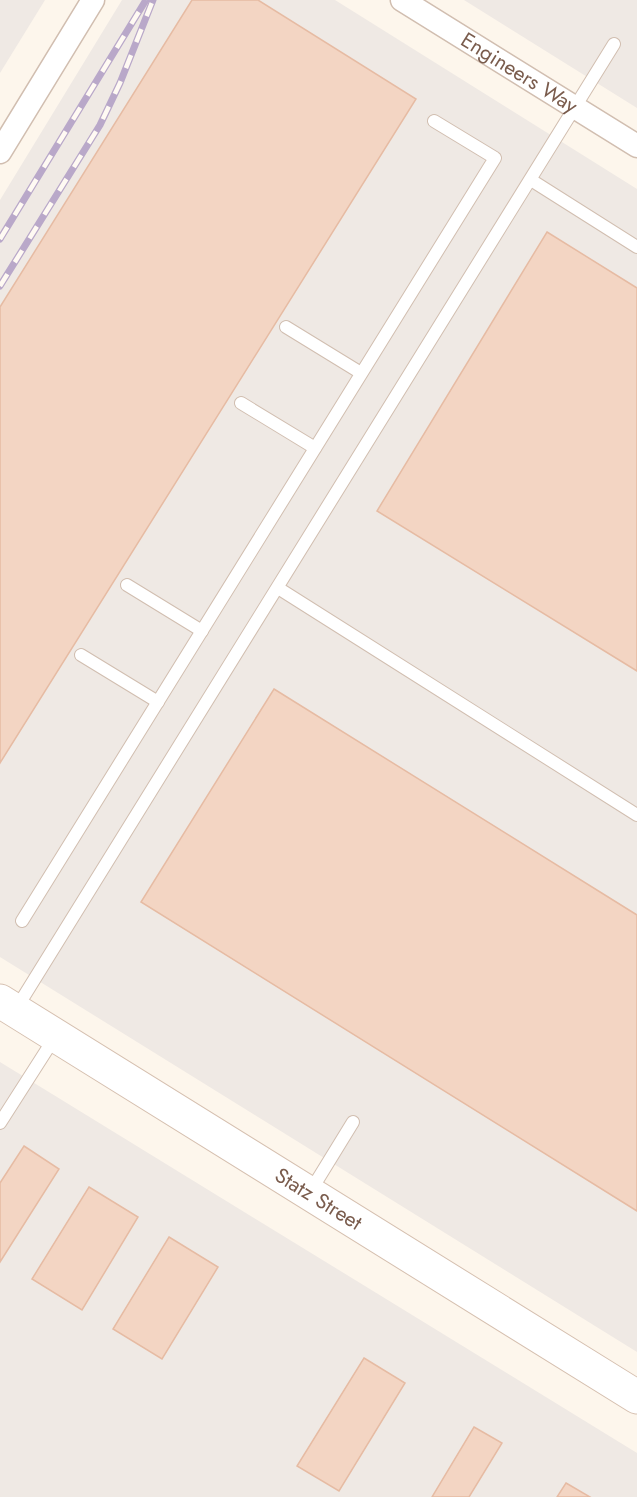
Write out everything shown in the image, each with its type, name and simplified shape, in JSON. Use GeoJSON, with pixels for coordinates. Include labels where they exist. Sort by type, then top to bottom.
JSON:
{"type":"FeatureCollection","features":[{"type":"Feature","properties":{"kind":"street"},"geometry":{"type":"LineString","coordinates":[[0,152],[93,0]]}},
{"type":"Feature","properties":{"kind":"street","name":"Engineers Way"},"geometry":{"type":"LineString","coordinates":[[402,0],[637,146]]}},
{"type":"Feature","properties":{"kind":"street","name":"Statz Street"},"geometry":{"type":"LineString","coordinates":[[8,1006],[637,1397]]}},
{"type":"Feature","properties":{"kind":"lane"},"geometry":{"type":"LineString","coordinates":[[8,1006],[278,588],[614,44]]}},
{"type":"Feature","properties":{"kind":"lane"},"geometry":{"type":"LineString","coordinates":[[22,921],[495,158],[434,121]]}},
{"type":"Feature","properties":{"kind":"lane"},"geometry":{"type":"LineString","coordinates":[[531,180],[637,247]]}},
{"type":"Feature","properties":{"kind":"lane"},"geometry":{"type":"LineString","coordinates":[[286,327],[361,373]]}},
{"type":"Feature","properties":{"kind":"lane"},"geometry":{"type":"LineString","coordinates":[[241,403],[315,448]]}},
{"type":"Feature","properties":{"kind":"lane"},"geometry":{"type":"LineString","coordinates":[[127,585],[202,631]]}},
{"type":"Feature","properties":{"kind":"lane"},"geometry":{"type":"LineString","coordinates":[[278,588],[637,815]]}},
{"type":"Feature","properties":{"kind":"lane"},"geometry":{"type":"LineString","coordinates":[[81,655],[158,702]]}},
{"type":"Feature","properties":{"kind":"lane"},"geometry":{"type":"LineString","coordinates":[[0,1123],[56,1036]]}},
{"type":"Feature","properties":{"kind":"lane"},"geometry":{"type":"LineString","coordinates":[[309,1193],[353,1122]]}},
{"type":"Feature","properties":{"kind":"shaded area"},"geometry":{"type":"Polygon","coordinates":[[[0,0],[45,0],[0,73],[0,0]]]}},
{"type":"Feature","properties":{"kind":"shaded area"},"geometry":{"type":"Polygon","coordinates":[[[122,0],[335,0],[637,189],[637,1352],[0,957],[0,200],[122,0]]]}},
{"type":"Feature","properties":{"kind":"shaded area"},"geometry":{"type":"Polygon","coordinates":[[[464,0],[637,0],[637,108],[464,0]]]}},
{"type":"Feature","properties":{"kind":"shaded area"},"geometry":{"type":"Polygon","coordinates":[[[0,1062],[637,1453],[637,1497],[0,1497],[0,1062]]]}},
{"type":"Feature","properties":{"kind":"building"},"geometry":{"type":"Polygon","coordinates":[[[192,0],[258,0],[416,99],[0,763],[0,307],[192,0]]]}},
{"type":"Feature","properties":{"kind":"building"},"geometry":{"type":"Polygon","coordinates":[[[547,232],[637,288],[637,671],[377,511],[547,232]]]}},
{"type":"Feature","properties":{"kind":"building"},"geometry":{"type":"Polygon","coordinates":[[[274,689],[637,915],[637,1211],[141,902],[274,689]]]}},
{"type":"Feature","properties":{"kind":"building"},"geometry":{"type":"Polygon","coordinates":[[[24,1146],[59,1169],[0,1262],[0,1183],[24,1146]]]}},
{"type":"Feature","properties":{"kind":"building"},"geometry":{"type":"Polygon","coordinates":[[[89,1187],[138,1217],[82,1310],[32,1279],[89,1187]]]}},
{"type":"Feature","properties":{"kind":"building"},"geometry":{"type":"Polygon","coordinates":[[[169,1237],[218,1267],[162,1359],[113,1329],[169,1237]]]}},
{"type":"Feature","properties":{"kind":"building"},"geometry":{"type":"Polygon","coordinates":[[[364,1358],[405,1383],[339,1491],[297,1466],[364,1358]]]}},
{"type":"Feature","properties":{"kind":"building"},"geometry":{"type":"Polygon","coordinates":[[[474,1427],[502,1443],[469,1497],[432,1497],[474,1427]]]}},
{"type":"Feature","properties":{"kind":"building"},"geometry":{"type":"Polygon","coordinates":[[[566,1483],[590,1497],[557,1497],[566,1483]]]}},
{"type":"Feature","properties":{"kind":"railway"},"geometry":{"type":"LineString","coordinates":[[0,239],[146,0]]}},
{"type":"Feature","properties":{"kind":"railway"},"geometry":{"type":"LineString","coordinates":[[0,286],[100,125],[120,83],[153,0]]}}]}
